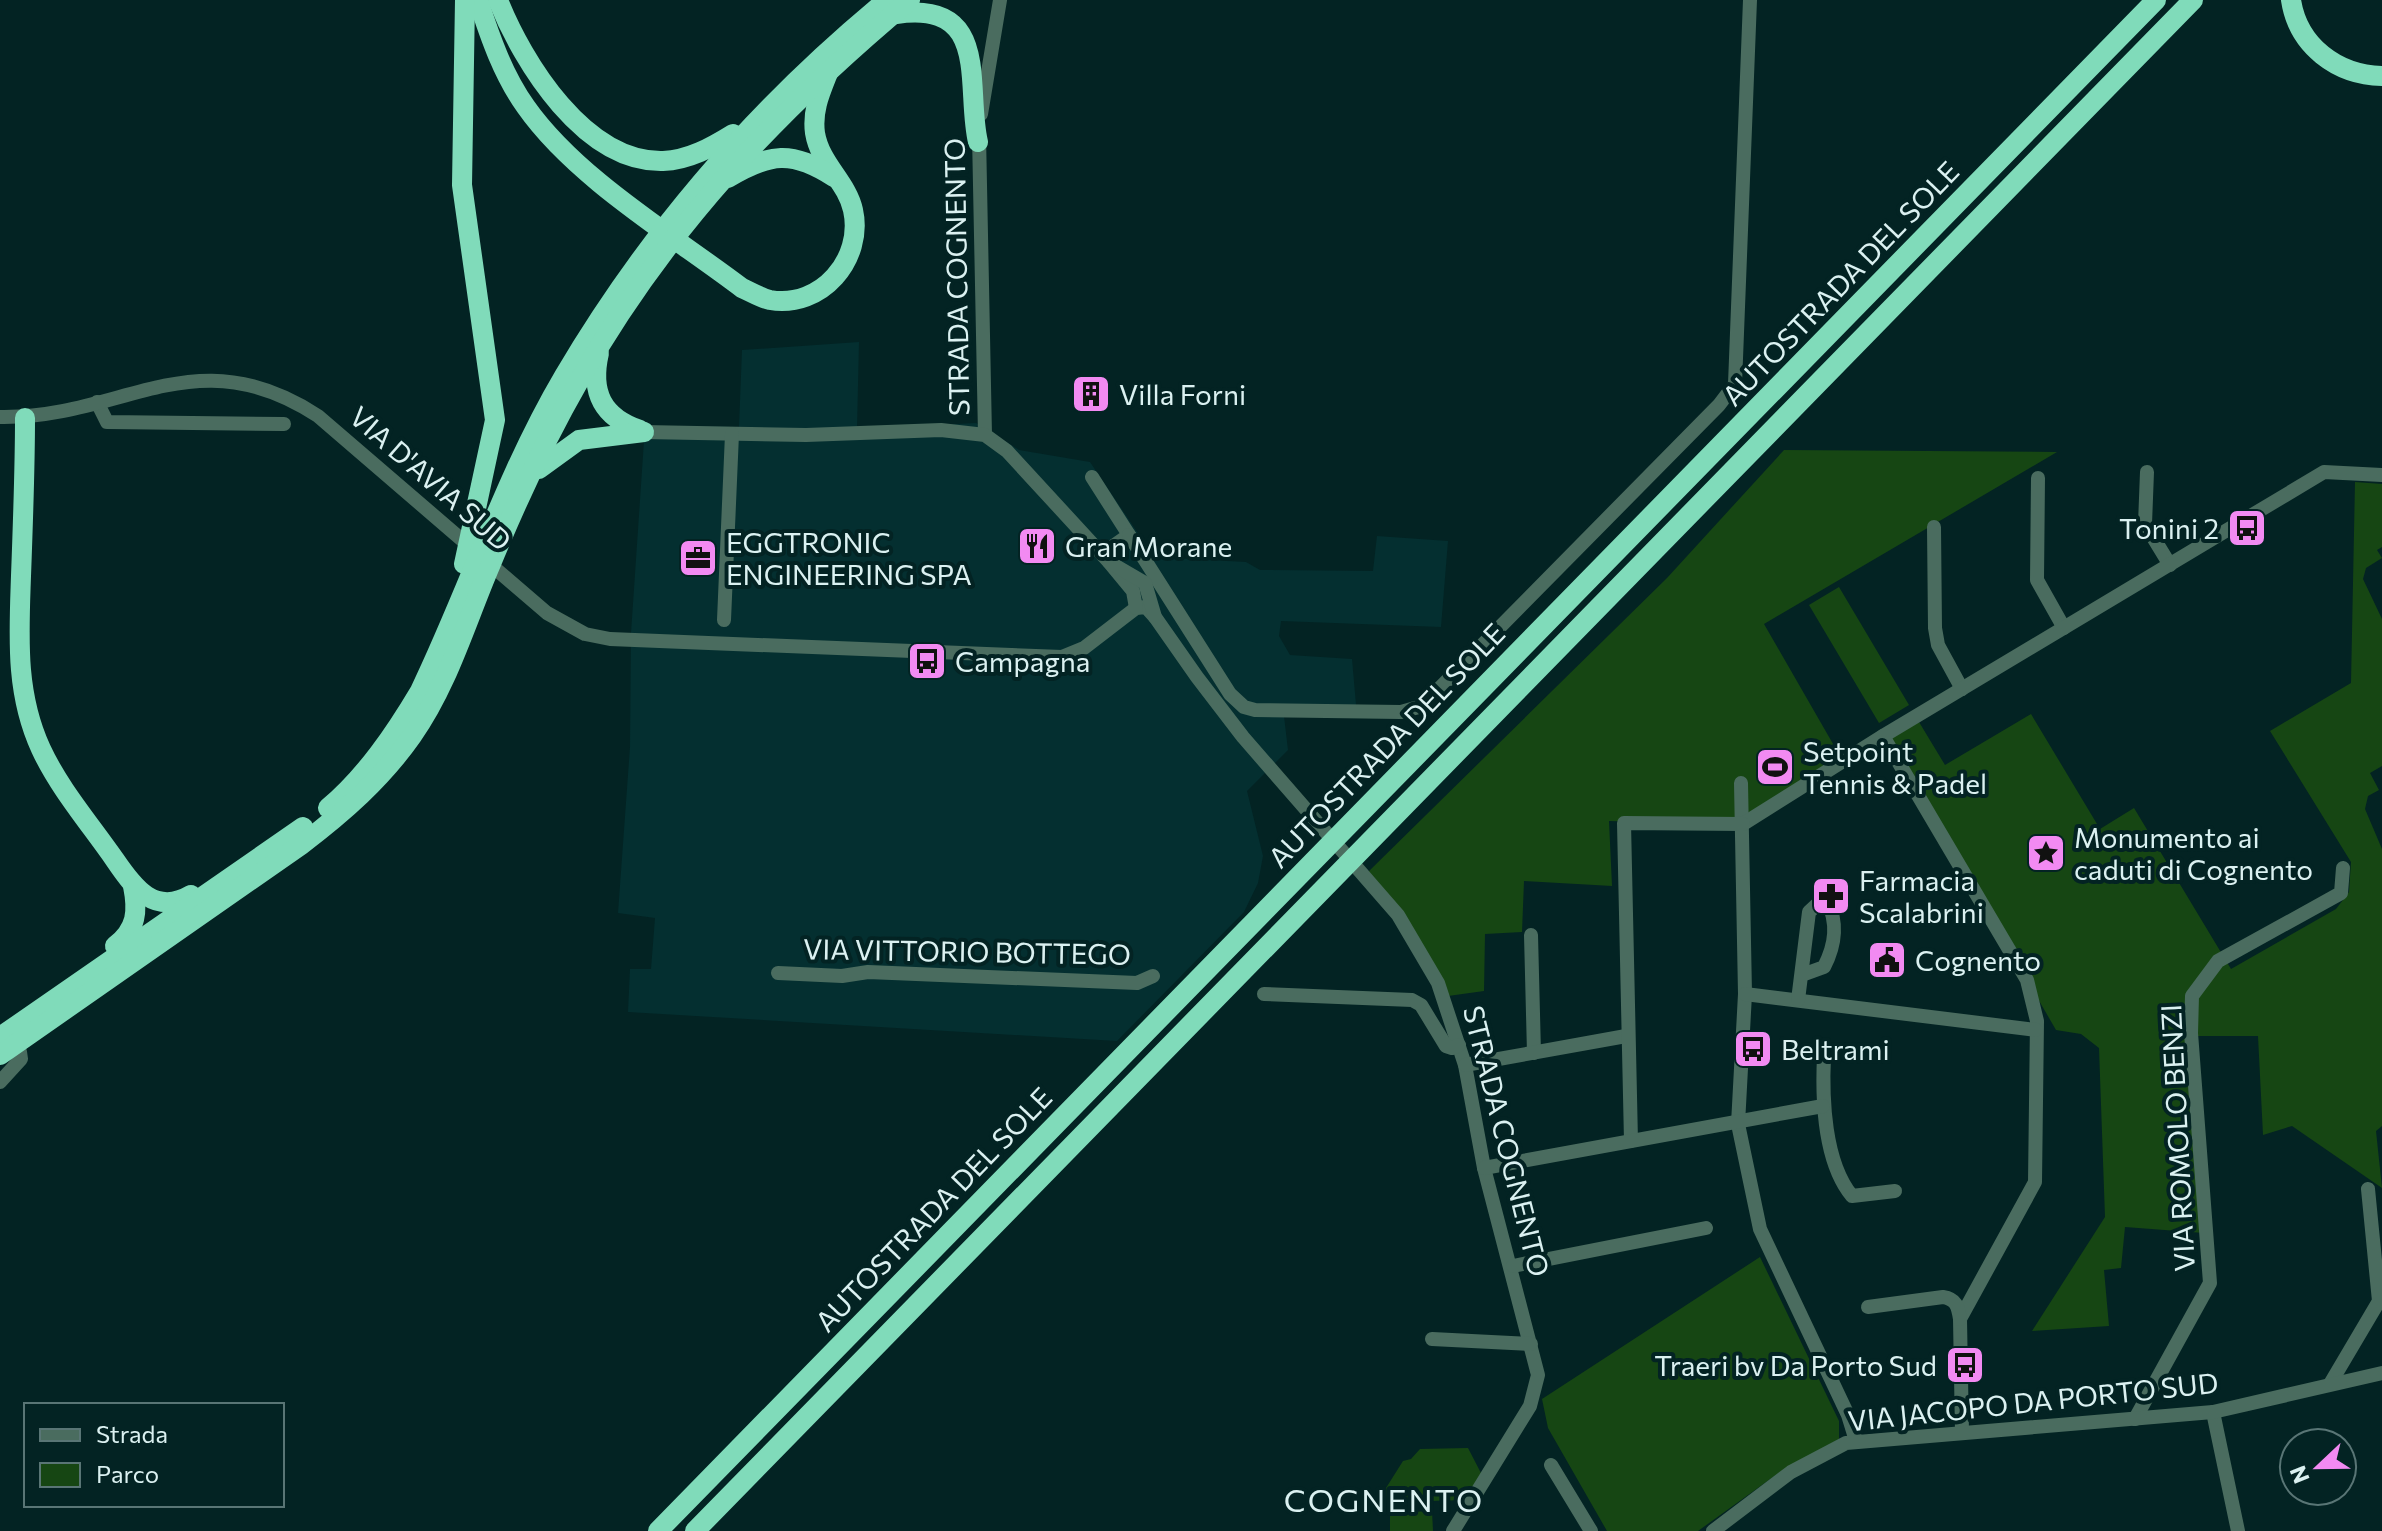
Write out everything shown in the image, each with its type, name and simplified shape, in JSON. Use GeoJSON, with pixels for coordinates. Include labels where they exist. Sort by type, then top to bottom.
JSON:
{"type":"FeatureCollection","features":[{"type":"Feature","properties":{"kind":"highway"},"geometry":{"type":"LineString","coordinates":[[440,648],[488,463],[495,420],[462,185],[465,0]]}},
{"type":"Feature","properties":{"kind":"highway"},"geometry":{"type":"LineString","coordinates":[[10,1054],[301,845],[366,792],[414,733],[436,693],[476,580],[564,376],[642,258],[686,199],[753,122],[834,44],[889,8],[910,0]]}},
{"type":"Feature","properties":{"kind":"highway","name":"AUTOSTRADA DEL SOLE"},"geometry":{"type":"LineString","coordinates":[[658,1531],[2156,0]]}},
{"type":"Feature","properties":{"kind":"highway","name":"AUTOSTRADA DEL SOLE"},"geometry":{"type":"LineString","coordinates":[[695,1531],[2193,0]]}},
{"type":"Feature","properties":{"kind":"highway"},"geometry":{"type":"LineString","coordinates":[[2291,0],[2305,37],[2321,54],[2352,71],[2382,76]]}},
{"type":"Feature","properties":{"kind":"highway"},"geometry":{"type":"LineString","coordinates":[[485,3],[504,69],[524,104],[574,161],[742,288],[771,300],[812,295],[839,274],[856,232],[850,198],[820,152],[814,124],[815,108],[830,68]]}},
{"type":"Feature","properties":{"kind":"highway"},"geometry":{"type":"LineString","coordinates":[[485,3],[537,75],[589,131],[615,149],[663,161],[692,155],[753,122]]}},
{"type":"Feature","properties":{"kind":"highway"},"geometry":{"type":"LineString","coordinates":[[0,1037],[309,823],[354,783],[398,728],[601,345],[717,184],[747,148],[889,8]]}},
{"type":"Feature","properties":{"kind":"highway"},"geometry":{"type":"LineString","coordinates":[[889,8],[937,12],[963,28],[972,52],[973,120],[978,142]]}},
{"type":"Feature","properties":{"kind":"highway"},"geometry":{"type":"LineString","coordinates":[[717,184],[755,164],[781,156],[805,161],[836,178]]}},
{"type":"Feature","properties":{"kind":"highway"},"geometry":{"type":"LineString","coordinates":[[601,345],[596,366],[597,395],[615,419],[644,432]]}},
{"type":"Feature","properties":{"kind":"highway"},"geometry":{"type":"LineString","coordinates":[[25,418],[19,654],[24,700],[41,749],[133,886],[155,902],[170,903],[184,899],[258,858]]}},
{"type":"Feature","properties":{"kind":"highway"},"geometry":{"type":"LineString","coordinates":[[528,480],[551,457],[579,440],[604,434],[644,432]]}},
{"type":"Feature","properties":{"kind":"highway"},"geometry":{"type":"LineString","coordinates":[[27,1017],[131,930],[137,911],[133,886]]}},
{"type":"Feature","properties":{"kind":"street","name":"STRADA COGNENTO"},"geometry":{"type":"LineString","coordinates":[[1000,0],[978,142],[985,435],[1007,451],[1133,591],[1139,607],[1155,617]]}},
{"type":"Feature","properties":{"kind":"street"},"geometry":{"type":"LineString","coordinates":[[1092,477],[1230,694],[1244,707],[1255,710],[1401,712],[1422,706],[1735,384],[1750,0]]}},
{"type":"Feature","properties":{"kind":"street","name":"VIA D'AVIA SUD"},"geometry":{"type":"LineString","coordinates":[[0,417],[25,418],[172,382],[207,379],[260,387],[291,399],[318,416],[547,613],[585,634],[610,639],[1062,657],[1084,648],[1139,607]]}},
{"type":"Feature","properties":{"kind":"street"},"geometry":{"type":"LineString","coordinates":[[97,402],[107,422],[284,424]]}},
{"type":"Feature","properties":{"kind":"street"},"geometry":{"type":"LineString","coordinates":[[644,432],[732,434],[941,430],[985,435]]}},
{"type":"Feature","properties":{"kind":"street"},"geometry":{"type":"LineString","coordinates":[[724,620],[732,434]]}},
{"type":"Feature","properties":{"kind":"street"},"geometry":{"type":"LineString","coordinates":[[2147,472],[2145,524],[2170,565]]}},
{"type":"Feature","properties":{"kind":"street"},"geometry":{"type":"LineString","coordinates":[[1631,1141],[1626,1036],[1624,823],[1743,824],[1883,736],[2324,472],[2382,475]]}},
{"type":"Feature","properties":{"kind":"street"},"geometry":{"type":"LineString","coordinates":[[2038,478],[2037,580],[2064,628]]}},
{"type":"Feature","properties":{"kind":"street"},"geometry":{"type":"LineString","coordinates":[[1934,527],[1935,628],[1938,645],[1962,689]]}},
{"type":"Feature","properties":{"kind":"street"},"geometry":{"type":"LineString","coordinates":[[1105,558],[1129,535]]}},
{"type":"Feature","properties":{"kind":"street","name":"STRADA COGNENTO"},"geometry":{"type":"LineString","coordinates":[[1105,558],[1145,583],[1155,617],[1243,737],[1398,915],[1421,953],[1450,1013],[1459,1045],[1470,1064],[1484,1168],[1538,1366],[1536,1391],[1492,1472],[1453,1531]]}},
{"type":"Feature","properties":{"kind":"street"},"geometry":{"type":"LineString","coordinates":[[1883,736],[2027,980],[2036,1030],[2035,1182],[1960,1319]]}},
{"type":"Feature","properties":{"kind":"street"},"geometry":{"type":"LineString","coordinates":[[1741,783],[1745,994],[1738,1124],[1760,1229],[1848,1415],[1856,1441]]}},
{"type":"Feature","properties":{"kind":"street","name":"VIA ROMOLO BENZI"},"geometry":{"type":"LineString","coordinates":[[2135,1419],[2210,1283],[2191,1033],[2192,996],[2218,961],[2341,893],[2343,868]]}},
{"type":"Feature","properties":{"kind":"street"},"geometry":{"type":"LineString","coordinates":[[1798,1000],[1809,912],[1823,899],[1827,900],[1836,926],[1829,957],[1824,967],[1802,975]]}},
{"type":"Feature","properties":{"kind":"street"},"geometry":{"type":"LineString","coordinates":[[1531,935],[1534,1053]]}},
{"type":"Feature","properties":{"kind":"street","name":"VIA VITTORIO BOTTEGO"},"geometry":{"type":"LineString","coordinates":[[778,973],[842,976],[868,972],[1137,983],[1153,976]]}},
{"type":"Feature","properties":{"kind":"street"},"geometry":{"type":"LineString","coordinates":[[1264,994],[1412,1000],[1421,1005],[1446,1046],[1459,1045]]}},
{"type":"Feature","properties":{"kind":"street"},"geometry":{"type":"LineString","coordinates":[[1745,994],[2036,1030]]}},
{"type":"Feature","properties":{"kind":"street"},"geometry":{"type":"LineString","coordinates":[[1470,1064],[1626,1036]]}},
{"type":"Feature","properties":{"kind":"street"},"geometry":{"type":"LineString","coordinates":[[0,1082],[21,1059],[10,1054]]}},
{"type":"Feature","properties":{"kind":"street"},"geometry":{"type":"LineString","coordinates":[[1824,1056],[1823,1106],[1841,1182],[1852,1196],[1895,1191]]}},
{"type":"Feature","properties":{"kind":"street"},"geometry":{"type":"LineString","coordinates":[[1484,1168],[1738,1124],[1823,1106]]}},
{"type":"Feature","properties":{"kind":"street"},"geometry":{"type":"LineString","coordinates":[[2330,1384],[2379,1301],[2368,1189]]}},
{"type":"Feature","properties":{"kind":"street"},"geometry":{"type":"LineString","coordinates":[[1513,1266],[1706,1228]]}},
{"type":"Feature","properties":{"kind":"street"},"geometry":{"type":"LineString","coordinates":[[1868,1307],[1943,1297],[1951,1298],[1958,1305],[1962,1433]]}},
{"type":"Feature","properties":{"kind":"street"},"geometry":{"type":"LineString","coordinates":[[1432,1339],[1531,1344]]}},
{"type":"Feature","properties":{"kind":"street","name":"VIA JACOPO DA PORTO SUD"},"geometry":{"type":"LineString","coordinates":[[1713,1531],[1729,1525],[1812,1458],[1856,1441],[2213,1412],[2382,1373]]}},
{"type":"Feature","properties":{"kind":"street"},"geometry":{"type":"LineString","coordinates":[[2213,1412],[2238,1531]]}},
{"type":"Feature","properties":{"kind":"street"},"geometry":{"type":"LineString","coordinates":[[1551,1465],[1591,1531]]}},
{"type":"Feature","properties":{"kind":"shaded area"},"geometry":{"type":"Polygon","coordinates":[[[859,342],[857,429],[976,423],[1019,450],[1090,462],[1154,557],[1246,562],[1260,570],[1373,571],[1377,536],[1448,541],[1441,627],[1281,621],[1279,636],[1290,655],[1352,659],[1357,716],[1284,716],[1288,750],[1247,791],[1263,856],[1258,883],[1244,912],[1117,1041],[628,1012],[630,969],[651,969],[655,918],[618,913],[630,747],[631,633],[645,426],[739,427],[742,350],[859,342]]]}},
{"type":"Feature","properties":{"kind":"green space"},"geometry":{"type":"Polygon","coordinates":[[[1784,450],[2057,452],[1764,624],[1844,763],[1743,825],[1609,821],[1612,886],[1524,881],[1522,932],[1485,934],[1484,991],[1448,996],[1366,874],[1667,578],[1784,450]]]}},
{"type":"Feature","properties":{"kind":"green space"},"geometry":{"type":"Polygon","coordinates":[[[2355,482],[2382,484],[2382,547],[2377,550],[2382,558],[2366,568],[2363,579],[2382,619],[2382,766],[2370,773],[2379,790],[2368,796],[2365,809],[2382,849],[2382,1126],[2376,1131],[2382,1188],[2292,1126],[2263,1135],[2258,1036],[2191,1036],[2204,1233],[2125,1227],[2121,1268],[2104,1270],[2109,1326],[2032,1331],[2105,1217],[2099,1048],[2081,1034],[2056,1030],[1888,740],[1919,722],[1945,765],[2031,714],[2100,829],[2134,808],[2231,969],[2336,909],[2349,892],[2351,862],[2270,731],[2351,683],[2355,482]]]}},
{"type":"Feature","properties":{"kind":"green space"},"geometry":{"type":"Polygon","coordinates":[[[1839,587],[1909,705],[1879,723],[1809,605],[1839,587]]]}},
{"type":"Feature","properties":{"kind":"green space"},"geometry":{"type":"Polygon","coordinates":[[[1760,1257],[1839,1421],[1839,1439],[1780,1472],[1698,1531],[1607,1531],[1548,1428],[1542,1399],[1760,1257]]]}},
{"type":"Feature","properties":{"kind":"green space"},"geometry":{"type":"Polygon","coordinates":[[[1468,1448],[1482,1475],[1469,1500],[1387,1502],[1386,1488],[1403,1461],[1411,1459],[1420,1449],[1468,1448]]]}},
{"type":"Feature","properties":{"kind":"green space"},"geometry":{"type":"Polygon","coordinates":[[[1432,1511],[1433,1531],[1390,1531],[1390,1513],[1432,1511]]]}},
{"type":"Feature","properties":{"kind":"place","name":"Villa Forni"},"geometry":{"type":"Point","coordinates":[1091,394]}},
{"type":"Feature","properties":{"kind":"place","name":"Tonini 2"},"geometry":{"type":"Point","coordinates":[2247,528]}},
{"type":"Feature","properties":{"kind":"place","name":"Gran Morane"},"geometry":{"type":"Point","coordinates":[1037,546]}},
{"type":"Feature","properties":{"kind":"place","name":"EGGTRONIC ENGINEERING SPA"},"geometry":{"type":"Point","coordinates":[698,558]}},
{"type":"Feature","properties":{"kind":"place","name":"Campagna"},"geometry":{"type":"Point","coordinates":[927,661]}},
{"type":"Feature","properties":{"kind":"place","name":"Setpoint Tennis & Padel"},"geometry":{"type":"Point","coordinates":[1775,767]}},
{"type":"Feature","properties":{"kind":"place","name":"Monumento ai caduti di Cognento"},"geometry":{"type":"Point","coordinates":[2046,853]}},
{"type":"Feature","properties":{"kind":"place","name":"Farmacia Scalabrini"},"geometry":{"type":"Point","coordinates":[1831,896]}},
{"type":"Feature","properties":{"kind":"place","name":"Cognento"},"geometry":{"type":"Point","coordinates":[1887,960]}},
{"type":"Feature","properties":{"kind":"place","name":"Beltrami"},"geometry":{"type":"Point","coordinates":[1753,1049]}},
{"type":"Feature","properties":{"kind":"place","name":"Traeri bv Da Porto Sud"},"geometry":{"type":"Point","coordinates":[1965,1365]}},
{"type":"Feature","properties":{"kind":"district","name":"COGNENTO"},"geometry":{"type":"Point","coordinates":[1384,1499]}}]}
